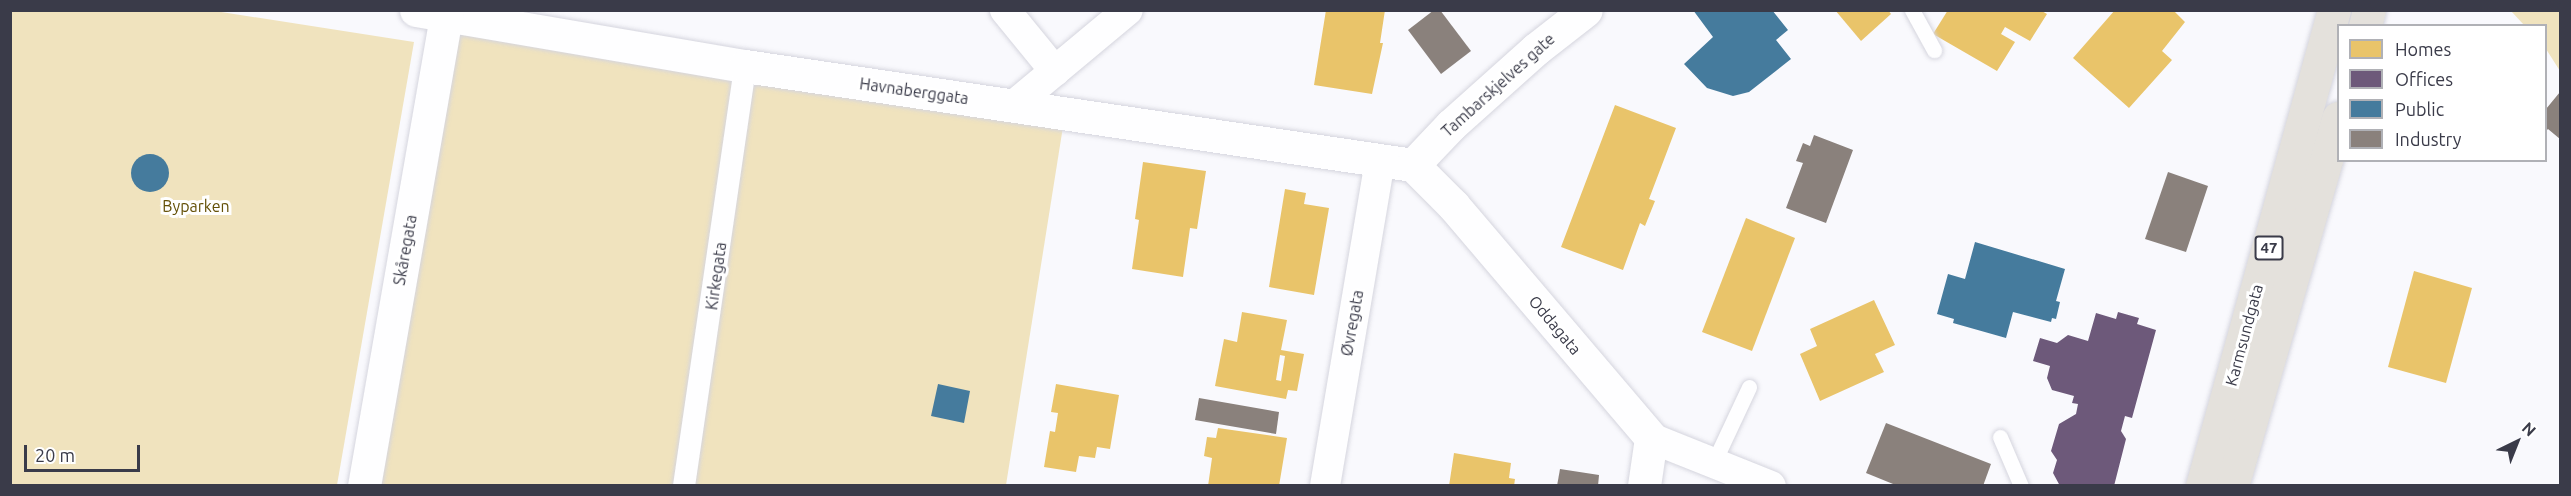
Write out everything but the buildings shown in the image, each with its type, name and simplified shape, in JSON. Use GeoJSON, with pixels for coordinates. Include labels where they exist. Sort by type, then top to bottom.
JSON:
{"type":"FeatureCollection","features":[{"type":"Feature","properties":{"kind":"main road","name":"Karmsundgata"},"geometry":{"type":"LineString","coordinates":[[2202,486],[2334,10]]}},
{"type":"Feature","properties":{"kind":"main road","name":"Karmsundgata"},"geometry":{"type":"LineString","coordinates":[[2232,486],[2337,121]]}},
{"type":"Feature","properties":{"kind":"street"},"geometry":{"type":"LineString","coordinates":[[1005,10],[1055,71]]}},
{"type":"Feature","properties":{"kind":"street"},"geometry":{"type":"LineString","coordinates":[[1014,105],[1128,10]]}},
{"type":"Feature","properties":{"kind":"street","name":"Tambarskjelves gate"},"geometry":{"type":"LineString","coordinates":[[1413,165],[1451,125],[1536,49],[1586,10]]}},
{"type":"Feature","properties":{"kind":"street","name":"Havnaberggata"},"geometry":{"type":"LineString","coordinates":[[436,12],[745,66],[1413,165]]}},
{"type":"Feature","properties":{"kind":"street","name":"Skåregata"},"geometry":{"type":"LineString","coordinates":[[364,486],[436,12]]}},
{"type":"Feature","properties":{"kind":"street","name":"Kirkegata"},"geometry":{"type":"LineString","coordinates":[[684,486],[745,66]]}},
{"type":"Feature","properties":{"kind":"street","name":"Øvregata"},"geometry":{"type":"LineString","coordinates":[[1325,486],[1380,160]]}},
{"type":"Feature","properties":{"kind":"street","name":"Oddagata"},"geometry":{"type":"LineString","coordinates":[[1413,165],[1453,205],[1652,438],[1771,486]]}},
{"type":"Feature","properties":{"kind":"street"},"geometry":{"type":"LineString","coordinates":[[1644,486],[1652,438]]}},
{"type":"Feature","properties":{"kind":"lane"},"geometry":{"type":"LineString","coordinates":[[1912,10],[1934,50]]}},
{"type":"Feature","properties":{"kind":"lane"},"geometry":{"type":"LineString","coordinates":[[1713,464],[1749,387]]}},
{"type":"Feature","properties":{"kind":"lane"},"geometry":{"type":"LineString","coordinates":[[2000,437],[2021,486]]}},
{"type":"Feature","properties":{"kind":"green space","name":"Byparken"},"geometry":{"type":"Polygon","coordinates":[[[10,11],[215,11],[414,42],[337,485],[11,485],[10,11]]]}},
{"type":"Feature","properties":{"kind":"green space"},"geometry":{"type":"Polygon","coordinates":[[[2511,11],[2560,11],[2560,71],[2547,51],[2547,24],[2523,24],[2511,11]]]}},
{"type":"Feature","properties":{"kind":"green space"},"geometry":{"type":"Polygon","coordinates":[[[446,15],[1065,114],[1006,485],[364,486],[446,15]]]}}]}
